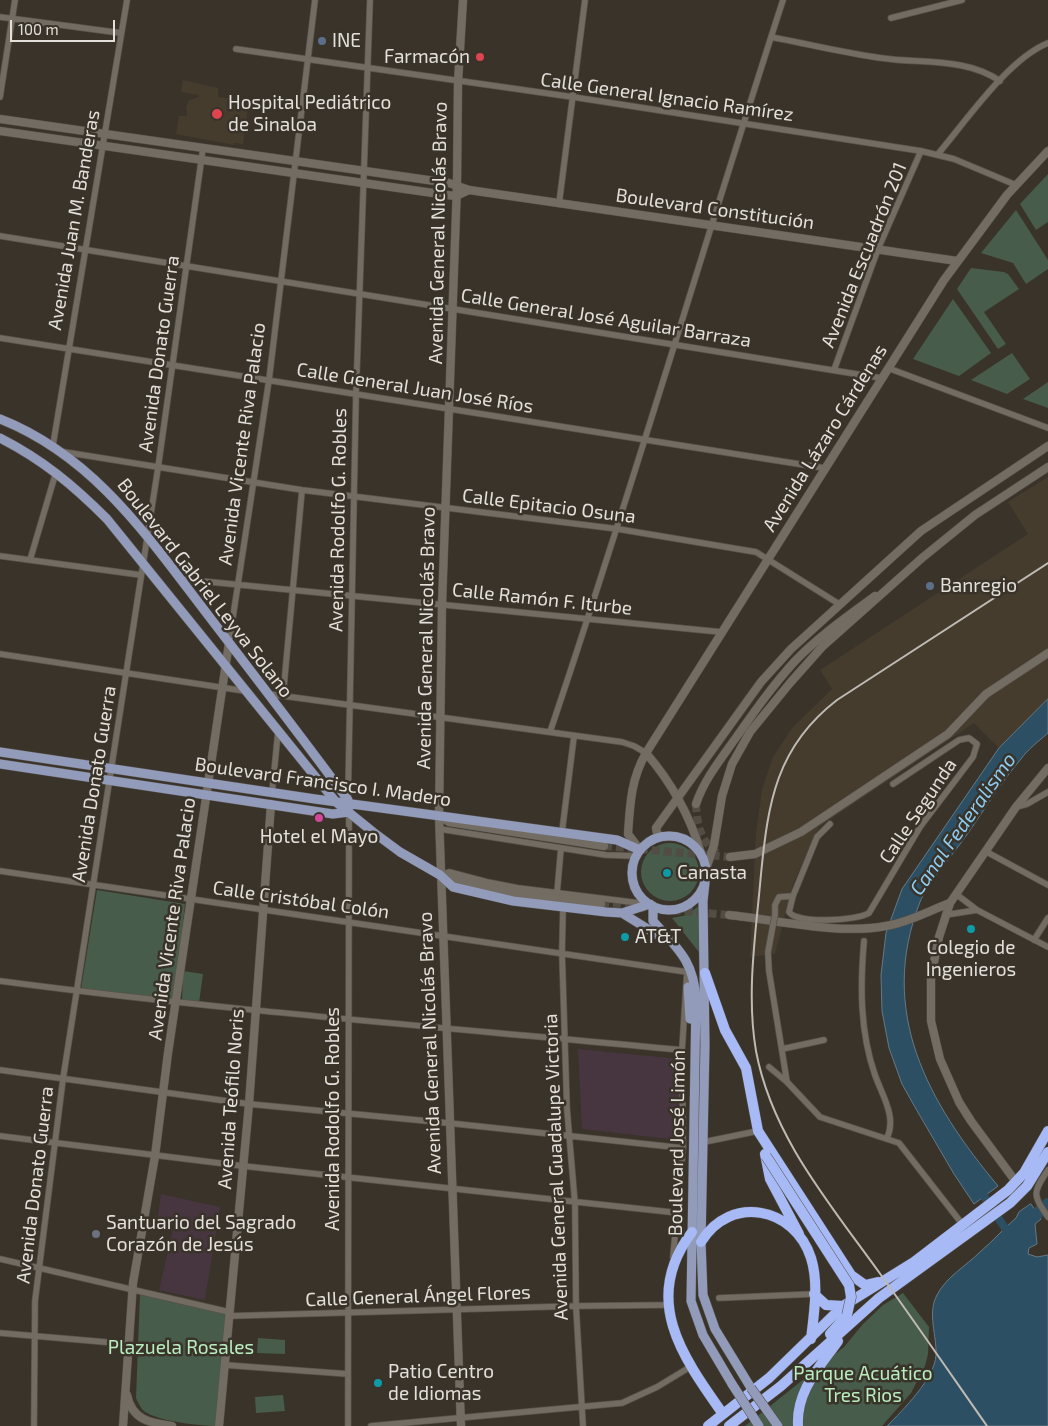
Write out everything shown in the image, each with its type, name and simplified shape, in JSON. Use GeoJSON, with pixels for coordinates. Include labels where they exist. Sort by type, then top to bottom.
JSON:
{"type":"FeatureCollection","features":[{"type":"Feature","properties":{"kind":"highway"},"geometry":{"type":"LineString","coordinates":[[705,973],[725,1030],[746,1068],[768,1172],[780,1200],[811,1260],[814,1294],[811,1339]]}},
{"type":"Feature","properties":{"kind":"highway"},"geometry":{"type":"LineString","coordinates":[[758,1131],[842,1263],[861,1283],[873,1284],[914,1262]]}},
{"type":"Feature","properties":{"kind":"highway"},"geometry":{"type":"LineString","coordinates":[[735,1426],[765,1398],[780,1378],[838,1326],[847,1315],[1016,1182],[1048,1132]]}},
{"type":"Feature","properties":{"kind":"highway"},"geometry":{"type":"LineString","coordinates":[[708,1426],[769,1378],[811,1339],[906,1278],[1010,1203],[1026,1186],[1048,1152]]}},
{"type":"Feature","properties":{"kind":"highway"},"geometry":{"type":"LineString","coordinates":[[764,1153],[849,1285],[851,1297],[847,1315],[807,1385],[800,1401],[798,1426]]}},
{"type":"Feature","properties":{"kind":"highway"},"geometry":{"type":"LineString","coordinates":[[767,1214],[777,1208],[780,1200]]}},
{"type":"Feature","properties":{"kind":"highway"},"geometry":{"type":"LineString","coordinates":[[701,1242],[716,1224],[734,1214],[745,1212],[767,1214],[777,1218],[800,1237]]}},
{"type":"Feature","properties":{"kind":"highway"},"geometry":{"type":"LineString","coordinates":[[692,1232],[683,1244],[674,1266],[668,1304],[674,1331],[690,1367],[723,1414]]}},
{"type":"Feature","properties":{"kind":"highway"},"geometry":{"type":"LineString","coordinates":[[814,1294],[826,1305],[847,1315]]}},
{"type":"Feature","properties":{"kind":"highway"},"geometry":{"type":"LineString","coordinates":[[729,1426],[754,1408]]}},
{"type":"Feature","properties":{"kind":"main road","name":"Avenida General Nicolás Bravo"},"geometry":{"type":"LineString","coordinates":[[461,1422],[448,1122],[439,816],[442,604],[457,185],[458,82],[463,0]]}},
{"type":"Feature","properties":{"kind":"main road","name":"Boulevard Constitución"},"geometry":{"type":"LineString","coordinates":[[0,119],[457,185],[468,190],[559,204],[713,224],[957,261]]}},
{"type":"Feature","properties":{"kind":"main road"},"geometry":{"type":"LineString","coordinates":[[0,131],[456,196],[468,190]]}},
{"type":"Feature","properties":{"kind":"main road","name":"Avenida Lázaro Cárdenas"},"geometry":{"type":"LineString","coordinates":[[639,852],[628,834],[630,796],[635,774],[646,753],[769,559],[824,468],[957,261],[1016,185],[1048,151]]}},
{"type":"Feature","properties":{"kind":"main road","name":"Boulevard Gabriel Leyva Solano"},"geometry":{"type":"LineString","coordinates":[[0,419],[64,452],[103,486],[180,578],[269,694],[349,806],[400,852],[440,874],[453,887],[472,893],[563,908],[622,913],[652,905]]}},
{"type":"Feature","properties":{"kind":"main road","name":"Boulevard Gabriel Leyva Solano"},"geometry":{"type":"LineString","coordinates":[[0,438],[25,451],[56,472],[74,486],[107,519],[142,565],[336,802],[349,806]]}},
{"type":"Feature","properties":{"kind":"main road"},"geometry":{"type":"LineString","coordinates":[[658,837],[656,828],[677,798],[761,682],[791,650],[839,604],[921,531],[1048,446]]}},
{"type":"Feature","properties":{"kind":"main road"},"geometry":{"type":"LineString","coordinates":[[701,853],[693,844],[682,838],[670,835],[658,837],[639,852],[632,876],[640,895],[652,905],[674,909],[684,907],[697,897],[705,884],[706,869],[714,845],[727,776],[750,732],[812,657],[898,580],[975,515],[1048,467]]}},
{"type":"Feature","properties":{"kind":"main road"},"geometry":{"type":"LineString","coordinates":[[696,804],[710,774],[769,692],[795,661],[846,617],[898,580]]}},
{"type":"Feature","properties":{"kind":"main road","name":"Avenida Vicente Riva Palacio"},"geometry":{"type":"LineString","coordinates":[[123,1426],[132,1289],[155,1156],[229,643]]}},
{"type":"Feature","properties":{"kind":"main road"},"geometry":{"type":"LineString","coordinates":[[730,857],[755,854],[774,847],[801,832],[948,734],[986,694],[1048,653]]}},
{"type":"Feature","properties":{"kind":"main road","name":"Boulevard Francisco I. Madero"},"geometry":{"type":"LineString","coordinates":[[0,752],[336,802]]}},
{"type":"Feature","properties":{"kind":"main road"},"geometry":{"type":"LineString","coordinates":[[646,753],[659,768],[693,827],[706,869]]}},
{"type":"Feature","properties":{"kind":"main road","name":"Boulevard Francisco I. Madero"},"geometry":{"type":"LineString","coordinates":[[0,764],[333,814],[349,806],[562,832],[617,840],[639,852]]}},
{"type":"Feature","properties":{"kind":"main road"},"geometry":{"type":"LineString","coordinates":[[1016,1182],[959,1102],[942,1064],[930,1021],[931,977],[945,915],[950,903],[1016,807],[1048,768]]}},
{"type":"Feature","properties":{"kind":"main road","name":"Avenida Teófilo Noris"},"geometry":{"type":"LineString","coordinates":[[219,1426],[249,1104],[271,804]]}},
{"type":"Feature","properties":{"kind":"main road"},"geometry":{"type":"LineString","coordinates":[[439,816],[449,822],[604,846]]}},
{"type":"Feature","properties":{"kind":"main road"},"geometry":{"type":"LineString","coordinates":[[440,874],[492,890],[601,904]]}},
{"type":"Feature","properties":{"kind":"main road","name":"Boulevard José Limón"},"geometry":{"type":"LineString","coordinates":[[705,884],[703,901],[705,973],[704,1142],[701,1242],[706,1307],[714,1329],[751,1388],[778,1426]]}},
{"type":"Feature","properties":{"kind":"main road"},"geometry":{"type":"LineString","coordinates":[[729,915],[842,928],[870,928],[909,921],[950,903]]}},
{"type":"Feature","properties":{"kind":"main road","name":"Boulevard José Limón"},"geometry":{"type":"LineString","coordinates":[[652,905],[653,921],[688,963],[695,986],[691,1284],[695,1314],[712,1353],[759,1426]]}},
{"type":"Feature","properties":{"kind":"main road"},"geometry":{"type":"LineString","coordinates":[[622,913],[676,947]]}},
{"type":"Feature","properties":{"kind":"main road"},"geometry":{"type":"LineString","coordinates":[[688,987],[689,1059],[694,1084]]}},
{"type":"Feature","properties":{"kind":"main road"},"geometry":{"type":"LineString","coordinates":[[126,1381],[129,1405],[142,1420],[172,1426]]}},
{"type":"Feature","properties":{"kind":"street"},"geometry":{"type":"LineString","coordinates":[[0,97],[15,0]]}},
{"type":"Feature","properties":{"kind":"street","name":"Avenida Juan M. Banderas"},"geometry":{"type":"LineString","coordinates":[[53,445],[101,145],[128,0]]}},
{"type":"Feature","properties":{"kind":"street","name":"Avenida Vicente Riva Palacio"},"geometry":{"type":"LineString","coordinates":[[229,643],[269,380],[315,0]]}},
{"type":"Feature","properties":{"kind":"street","name":"Avenida Rodolfo G. Robles"},"geometry":{"type":"LineString","coordinates":[[348,1426],[349,705],[358,294],[370,0]]}},
{"type":"Feature","properties":{"kind":"street"},"geometry":{"type":"LineString","coordinates":[[559,204],[585,0]]}},
{"type":"Feature","properties":{"kind":"street"},"geometry":{"type":"LineString","coordinates":[[550,732],[618,529],[743,123],[783,0]]}},
{"type":"Feature","properties":{"kind":"street"},"geometry":{"type":"LineString","coordinates":[[891,18],[962,0]]}},
{"type":"Feature","properties":{"kind":"street"},"geometry":{"type":"LineString","coordinates":[[0,17],[121,33]]}},
{"type":"Feature","properties":{"kind":"street"},"geometry":{"type":"LineString","coordinates":[[771,37],[879,58],[963,66],[992,75],[1000,81]]}},
{"type":"Feature","properties":{"kind":"street"},"geometry":{"type":"LineString","coordinates":[[938,154],[1000,81],[1024,57],[1048,43]]}},
{"type":"Feature","properties":{"kind":"street","name":"Calle General Ignacio Ramírez"},"geometry":{"type":"LineString","coordinates":[[236,49],[573,97],[922,151],[938,154],[1016,185]]}},
{"type":"Feature","properties":{"kind":"street","name":"Avenida Donato Guerra"},"geometry":{"type":"LineString","coordinates":[[34,1426],[34,1336],[40,1268],[63,1079],[158,468],[203,148]]}},
{"type":"Feature","properties":{"kind":"street","name":"Avenida Escuadrón 201"},"geometry":{"type":"LineString","coordinates":[[834,370],[878,249],[922,151]]}},
{"type":"Feature","properties":{"kind":"street","name":"Calle General José Aguilar Barraza"},"geometry":{"type":"LineString","coordinates":[[0,236],[881,378]]}},
{"type":"Feature","properties":{"kind":"street","name":"Calle General Juan José Ríos"},"geometry":{"type":"LineString","coordinates":[[0,338],[824,468]]}},
{"type":"Feature","properties":{"kind":"street"},"geometry":{"type":"LineString","coordinates":[[888,368],[1048,428]]}},
{"type":"Feature","properties":{"kind":"street","name":"Calle Epitacio Osuna"},"geometry":{"type":"LineString","coordinates":[[64,452],[302,490],[618,529],[756,552],[839,604]]}},
{"type":"Feature","properties":{"kind":"street"},"geometry":{"type":"LineString","coordinates":[[30,560],[56,472]]}},
{"type":"Feature","properties":{"kind":"street"},"geometry":{"type":"LineString","coordinates":[[283,696],[302,490]]}},
{"type":"Feature","properties":{"kind":"street"},"geometry":{"type":"LineString","coordinates":[[0,556],[141,575]]}},
{"type":"Feature","properties":{"kind":"street","name":"Calle Ramón F. Iturbe"},"geometry":{"type":"LineString","coordinates":[[180,578],[721,632]]}},
{"type":"Feature","properties":{"kind":"street"},"geometry":{"type":"LineString","coordinates":[[0,654],[246,691]]}},
{"type":"Feature","properties":{"kind":"street"},"geometry":{"type":"LineString","coordinates":[[269,694],[622,742],[646,753]]}},
{"type":"Feature","properties":{"kind":"street"},"geometry":{"type":"LineString","coordinates":[[272,793],[278,732]]}},
{"type":"Feature","properties":{"kind":"street"},"geometry":{"type":"LineString","coordinates":[[562,832],[574,736]]}},
{"type":"Feature","properties":{"kind":"street","name":"Calle Segunda"},"geometry":{"type":"LineString","coordinates":[[793,896],[790,915],[825,920],[864,916],[874,908],[920,827],[973,757],[977,748],[974,740],[969,738],[959,740],[893,784]]}},
{"type":"Feature","properties":{"kind":"street"},"geometry":{"type":"LineString","coordinates":[[1016,807],[1026,804],[1048,792]]}},
{"type":"Feature","properties":{"kind":"street"},"geometry":{"type":"LineString","coordinates":[[787,1082],[769,971],[768,952],[775,905],[779,897],[793,896],[817,837],[830,824]]}},
{"type":"Feature","properties":{"kind":"street","name":"Boulevard Francisco I. Madero"},"geometry":{"type":"LineString","coordinates":[[440,829],[606,855],[639,852]]}},
{"type":"Feature","properties":{"kind":"street"},"geometry":{"type":"LineString","coordinates":[[557,893],[561,848]]}},
{"type":"Feature","properties":{"kind":"street"},"geometry":{"type":"LineString","coordinates":[[985,851],[1048,885]]}},
{"type":"Feature","properties":{"kind":"street","name":"Calle Cristóbal Colón"},"geometry":{"type":"LineString","coordinates":[[0,870],[94,886],[687,972]]}},
{"type":"Feature","properties":{"kind":"street","name":"Boulevard Gabriel Leyva Solano"},"geometry":{"type":"LineString","coordinates":[[440,874],[449,872],[487,882],[652,905]]}},
{"type":"Feature","properties":{"kind":"street"},"geometry":{"type":"LineString","coordinates":[[956,894],[977,910],[1048,947]]}},
{"type":"Feature","properties":{"kind":"street","name":"Avenida General Guadalupe Victoria"},"geometry":{"type":"LineString","coordinates":[[563,908],[562,953],[575,1204],[576,1306],[583,1426]]}},
{"type":"Feature","properties":{"kind":"street"},"geometry":{"type":"LineString","coordinates":[[945,915],[977,910]]}},
{"type":"Feature","properties":{"kind":"street"},"geometry":{"type":"LineString","coordinates":[[1034,940],[1048,918]]}},
{"type":"Feature","properties":{"kind":"street"},"geometry":{"type":"LineString","coordinates":[[864,941],[861,977],[862,1018],[875,1074],[891,1116],[892,1125],[887,1138]]}},
{"type":"Feature","properties":{"kind":"street","name":"Boulevard José Limón"},"geometry":{"type":"LineString","coordinates":[[668,1304],[665,1285],[674,1252],[679,1214],[683,1148],[682,1050],[683,1012],[688,987],[687,972]]}},
{"type":"Feature","properties":{"kind":"street"},"geometry":{"type":"LineString","coordinates":[[0,981],[77,992],[255,1012],[446,1030],[566,1038],[682,1050]]}},
{"type":"Feature","properties":{"kind":"street"},"geometry":{"type":"LineString","coordinates":[[782,1049],[824,1040]]}},
{"type":"Feature","properties":{"kind":"street"},"geometry":{"type":"LineString","coordinates":[[769,1067],[787,1082],[820,1117],[887,1138],[906,1150],[962,1225]]}},
{"type":"Feature","properties":{"kind":"street"},"geometry":{"type":"LineString","coordinates":[[0,1070],[249,1104],[448,1122],[683,1148]]}},
{"type":"Feature","properties":{"kind":"street"},"geometry":{"type":"LineString","coordinates":[[704,1142],[758,1131]]}},
{"type":"Feature","properties":{"kind":"street"},"geometry":{"type":"LineString","coordinates":[[0,1136],[155,1156],[575,1204],[679,1214]]}},
{"type":"Feature","properties":{"kind":"street"},"geometry":{"type":"LineString","coordinates":[[1048,1170],[1037,1187],[1036,1200],[1048,1217]]}},
{"type":"Feature","properties":{"kind":"street"},"geometry":{"type":"LineString","coordinates":[[0,1259],[132,1289]]}},
{"type":"Feature","properties":{"kind":"street","name":"Calle General Ángel Flores"},"geometry":{"type":"LineString","coordinates":[[132,1289],[229,1314],[348,1314],[668,1304]]}},
{"type":"Feature","properties":{"kind":"street"},"geometry":{"type":"LineString","coordinates":[[719,1298],[814,1294]]}},
{"type":"Feature","properties":{"kind":"street"},"geometry":{"type":"LineString","coordinates":[[0,1333],[128,1344]]}},
{"type":"Feature","properties":{"kind":"street"},"geometry":{"type":"LineString","coordinates":[[225,1365],[348,1374]]}},
{"type":"Feature","properties":{"kind":"street"},"geometry":{"type":"LineString","coordinates":[[371,1426],[461,1422],[608,1406],[633,1400],[690,1367]]}},
{"type":"Feature","properties":{"kind":"shaded area","name":"Hospital Pediátrico de Sinaloa"},"geometry":{"type":"Polygon","coordinates":[[[183,80],[218,88],[218,97],[249,101],[243,144],[234,143],[234,145],[176,134],[179,116],[187,116],[186,107],[189,100],[199,97],[199,95],[181,92],[183,80]]]}},
{"type":"Feature","properties":{"kind":"shaded area"},"geometry":{"type":"Polygon","coordinates":[[[1048,477],[1048,699],[999,748],[974,723],[819,827],[793,884],[775,954],[750,957],[756,832],[762,790],[773,757],[793,727],[832,689],[820,670],[1028,534],[1008,502],[1048,477]]]}},
{"type":"Feature","properties":{"kind":"shaded area"},"geometry":{"type":"Polygon","coordinates":[[[578,1049],[680,1059],[679,1140],[582,1129],[578,1049]]]}},
{"type":"Feature","properties":{"kind":"shaded area"},"geometry":{"type":"Polygon","coordinates":[[[161,1194],[220,1207],[205,1300],[159,1290],[174,1225],[157,1222],[161,1194]]]}},
{"type":"Feature","properties":{"kind":"green space"},"geometry":{"type":"Polygon","coordinates":[[[1048,174],[1048,222],[1036,230],[1020,204],[1048,174]]]}},
{"type":"Feature","properties":{"kind":"green space"},"geometry":{"type":"Polygon","coordinates":[[[1016,210],[1048,260],[1048,269],[1026,284],[1013,263],[981,253],[1016,210]]]}},
{"type":"Feature","properties":{"kind":"green space"},"geometry":{"type":"Polygon","coordinates":[[[971,268],[1004,272],[1008,274],[1019,289],[984,312],[1006,344],[998,349],[957,289],[971,268]]]}},
{"type":"Feature","properties":{"kind":"green space"},"geometry":{"type":"Polygon","coordinates":[[[953,299],[991,353],[959,376],[913,359],[953,299]]]}},
{"type":"Feature","properties":{"kind":"green space"},"geometry":{"type":"Polygon","coordinates":[[[1012,353],[1030,379],[1007,394],[971,380],[1012,353]]]}},
{"type":"Feature","properties":{"kind":"green space"},"geometry":{"type":"Polygon","coordinates":[[[1048,382],[1048,408],[1023,399],[1048,382]]]}},
{"type":"Feature","properties":{"kind":"green space"},"geometry":{"type":"Polygon","coordinates":[[[664,843],[676,843],[691,851],[699,866],[699,878],[691,893],[676,901],[664,901],[649,893],[641,878],[641,866],[649,851],[664,843]]]}},
{"type":"Feature","properties":{"kind":"green space"},"geometry":{"type":"Polygon","coordinates":[[[97,890],[185,904],[174,1000],[81,989],[97,890]]]}},
{"type":"Feature","properties":{"kind":"green space"},"geometry":{"type":"Polygon","coordinates":[[[700,905],[702,956],[672,918],[687,915],[700,905]]]}},
{"type":"Feature","properties":{"kind":"green space"},"geometry":{"type":"Polygon","coordinates":[[[183,971],[203,974],[199,1003],[182,1001],[183,971]]]}},
{"type":"Feature","properties":{"kind":"green space","name":"Plazuela Rosales"},"geometry":{"type":"Polygon","coordinates":[[[140,1293],[227,1313],[217,1426],[190,1424],[158,1418],[142,1409],[136,1398],[140,1293]]]}},
{"type":"Feature","properties":{"kind":"green space","name":"Parque Acuático Tres Rios"},"geometry":{"type":"Polygon","coordinates":[[[903,1293],[929,1327],[928,1354],[925,1366],[911,1393],[882,1426],[745,1426],[844,1347],[863,1324],[883,1305],[903,1293]]]}},
{"type":"Feature","properties":{"kind":"green space"},"geometry":{"type":"Polygon","coordinates":[[[258,1338],[285,1340],[285,1354],[257,1353],[258,1338]]]}},
{"type":"Feature","properties":{"kind":"green space"},"geometry":{"type":"Polygon","coordinates":[[[283,1395],[285,1411],[256,1413],[255,1397],[283,1395]]]}},
{"type":"Feature","properties":{"kind":"water"},"geometry":{"type":"Polygon","coordinates":[[[1048,699],[1048,733],[1027,752],[1000,786],[929,886],[920,902],[908,942],[904,981],[907,1018],[917,1054],[931,1088],[950,1122],[998,1186],[974,1204],[954,1174],[902,1084],[889,1048],[882,1011],[881,975],[886,933],[902,889],[999,748],[1048,699]]]}},
{"type":"Feature","properties":{"kind":"water"},"geometry":{"type":"Polygon","coordinates":[[[1031,1204],[1041,1219],[1035,1224],[1037,1244],[1029,1248],[1028,1254],[1037,1257],[1048,1255],[1048,1426],[887,1426],[917,1393],[930,1374],[934,1364],[936,1348],[933,1309],[937,1295],[951,1277],[985,1248],[1016,1218],[1019,1212],[1031,1204]]]}},
{"type":"Feature","properties":{"kind":"waterway","name":"Canal Federalismo"},"geometry":{"type":"LineString","coordinates":[[980,1190],[1010,1236]]}},
{"type":"Feature","properties":{"kind":"waterway"},"geometry":{"type":"LineString","coordinates":[[1026,1223],[1048,1204]]}},
{"type":"Feature","properties":{"kind":"tunnel"},"geometry":{"type":"LineString","coordinates":[[696,804],[697,819],[703,837],[717,853]]}},
{"type":"Feature","properties":{"kind":"tunnel"},"geometry":{"type":"LineString","coordinates":[[604,846],[730,857]]}},
{"type":"Feature","properties":{"kind":"tunnel"},"geometry":{"type":"LineString","coordinates":[[601,904],[729,915]]}},
{"type":"Feature","properties":{"kind":"railway"},"geometry":{"type":"LineString","coordinates":[[987,1426],[824,1196],[789,1141],[775,1112],[764,1082],[756,1051],[752,1007],[753,962],[767,823],[779,778],[788,757],[800,737],[837,700],[1048,563]]}},
{"type":"Feature","properties":{"kind":"place","name":"INE"},"geometry":{"type":"Point","coordinates":[322,41]}},
{"type":"Feature","properties":{"kind":"place","name":"Farmacón"},"geometry":{"type":"Point","coordinates":[480,57]}},
{"type":"Feature","properties":{"kind":"place","name":"Hospital Pediátrico de Sinaloa"},"geometry":{"type":"Point","coordinates":[217,114]}},
{"type":"Feature","properties":{"kind":"place","name":"Banregio"},"geometry":{"type":"Point","coordinates":[930,586]}},
{"type":"Feature","properties":{"kind":"place","name":"Hotel el Mayo"},"geometry":{"type":"Point","coordinates":[319,818]}},
{"type":"Feature","properties":{"kind":"place","name":"Canasta"},"geometry":{"type":"Point","coordinates":[667,873]}},
{"type":"Feature","properties":{"kind":"place","name":"Colegio de Ingenieros"},"geometry":{"type":"Point","coordinates":[971,929]}},
{"type":"Feature","properties":{"kind":"place","name":"AT&T"},"geometry":{"type":"Point","coordinates":[625,937]}},
{"type":"Feature","properties":{"kind":"place","name":"Santuario del Sagrado Corazón de Jesús"},"geometry":{"type":"Point","coordinates":[96,1234]}},
{"type":"Feature","properties":{"kind":"place","name":"Patio Centro de Idiomas"},"geometry":{"type":"Point","coordinates":[378,1383]}}]}
